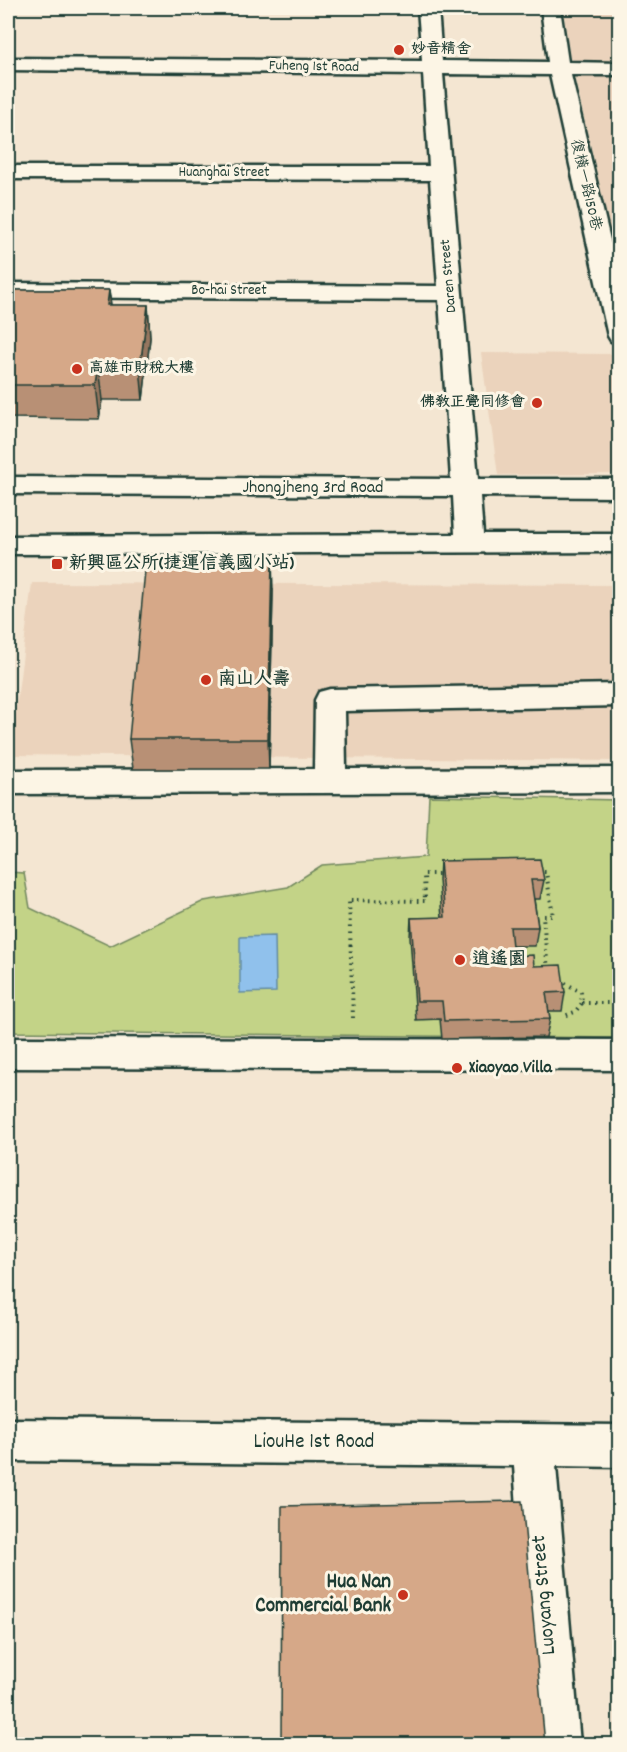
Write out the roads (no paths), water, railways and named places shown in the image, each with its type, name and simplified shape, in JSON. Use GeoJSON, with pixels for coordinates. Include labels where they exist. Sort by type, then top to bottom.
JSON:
{"type":"FeatureCollection","features":[{"type":"Feature","properties":{"kind":"street","name":"Daren Street"},"geometry":{"type":"LineString","coordinates":[[428,8],[470,543]]}},
{"type":"Feature","properties":{"kind":"street","name":"復橫一路150巷"},"geometry":{"type":"LineString","coordinates":[[551,8],[559,69],[620,336]]}},
{"type":"Feature","properties":{"kind":"street","name":"Fuheng 1st Road"},"geometry":{"type":"LineString","coordinates":[[8,64],[620,69]]}},
{"type":"Feature","properties":{"kind":"street","name":"Huanghai Street"},"geometry":{"type":"LineString","coordinates":[[8,173],[440,173]]}},
{"type":"Feature","properties":{"kind":"street","name":"Bo-hai Street"},"geometry":{"type":"LineString","coordinates":[[8,290],[450,293]]}},
{"type":"Feature","properties":{"kind":"street","name":"Jhongjheng 3rd Road"},"geometry":{"type":"LineString","coordinates":[[8,486],[620,488]]}},
{"type":"Feature","properties":{"kind":"street"},"geometry":{"type":"LineString","coordinates":[[8,545],[620,543]]}},
{"type":"Feature","properties":{"kind":"street"},"geometry":{"type":"LineString","coordinates":[[330,781],[330,700],[620,695]]}},
{"type":"Feature","properties":{"kind":"street"},"geometry":{"type":"LineString","coordinates":[[8,782],[620,780]]}},
{"type":"Feature","properties":{"kind":"street"},"geometry":{"type":"LineString","coordinates":[[8,1053],[620,1055]]}},
{"type":"Feature","properties":{"kind":"street","name":"LiouHe 1st Road"},"geometry":{"type":"LineString","coordinates":[[8,1440],[620,1446]]}},
{"type":"Feature","properties":{"kind":"street","name":"Luoyang Street"},"geometry":{"type":"LineString","coordinates":[[533,1445],[557,1744]]}},
{"type":"Feature","properties":{"kind":"water"},"geometry":{"type":"Polygon","coordinates":[[[275,936],[276,992],[240,993],[240,937],[275,936]]]}},
{"type":"Feature","properties":{"kind":"place","name":"妙音精舍"},"geometry":{"type":"Point","coordinates":[399,50]}},
{"type":"Feature","properties":{"kind":"place","name":"高雄市財稅大樓"},"geometry":{"type":"Point","coordinates":[77,369]}},
{"type":"Feature","properties":{"kind":"place","name":"佛教正覺同修會"},"geometry":{"type":"Point","coordinates":[537,403]}},
{"type":"Feature","properties":{"kind":"place","name":"新興區公所(捷運信義國小站)"},"geometry":{"type":"Point","coordinates":[57,564]}},
{"type":"Feature","properties":{"kind":"place","name":"南山人壽"},"geometry":{"type":"Point","coordinates":[206,680]}},
{"type":"Feature","properties":{"kind":"place","name":"逍遙園"},"geometry":{"type":"Point","coordinates":[460,960]}},
{"type":"Feature","properties":{"kind":"place","name":"Xiaoyao Villa"},"geometry":{"type":"Point","coordinates":[457,1068]}},
{"type":"Feature","properties":{"kind":"place","name":"Hua Nan Commercial Bank"},"geometry":{"type":"Point","coordinates":[403,1595]}}]}
